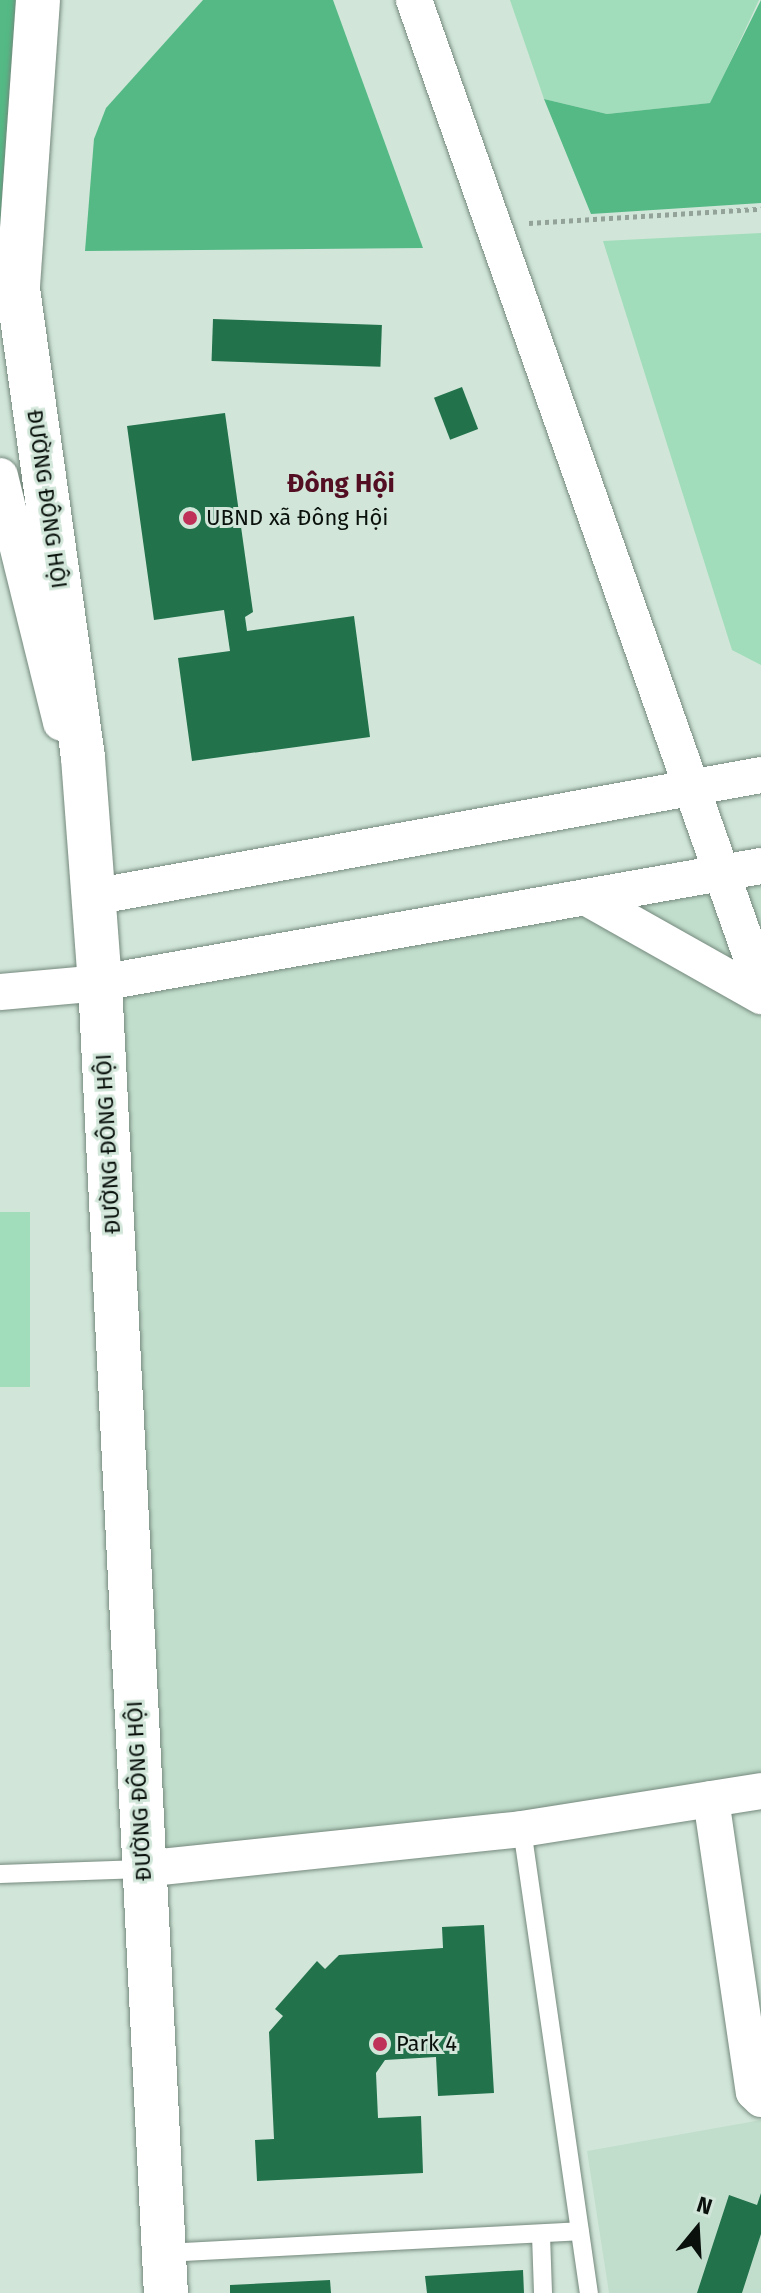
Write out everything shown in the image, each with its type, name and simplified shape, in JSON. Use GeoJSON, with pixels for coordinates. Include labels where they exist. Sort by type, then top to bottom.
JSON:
{"type":"FeatureCollection","features":[{"type":"Feature","properties":{"kind":"street","name":"ĐƯỜNG ĐÔNG HỘI"},"geometry":{"type":"LineString","coordinates":[[38,0],[18,289],[88,832],[100,983],[142,1869],[165,2273]]}},
{"type":"Feature","properties":{"kind":"street"},"geometry":{"type":"LineString","coordinates":[[414,0],[688,789],[724,874],[761,985]]}},
{"type":"Feature","properties":{"kind":"street"},"geometry":{"type":"LineString","coordinates":[[0,476],[88,832]]}},
{"type":"Feature","properties":{"kind":"street"},"geometry":{"type":"LineString","coordinates":[[93,897],[761,775]]}},
{"type":"Feature","properties":{"kind":"street"},"geometry":{"type":"LineString","coordinates":[[0,992],[100,983],[761,866]]}},
{"type":"Feature","properties":{"kind":"street"},"geometry":{"type":"LineString","coordinates":[[587,898],[761,996]]}},
{"type":"Feature","properties":{"kind":"street"},"geometry":{"type":"LineString","coordinates":[[142,1869],[522,1829],[761,1791]]}},
{"type":"Feature","properties":{"kind":"street"},"geometry":{"type":"LineString","coordinates":[[711,1799],[754,2092],[761,2099]]}},
{"type":"Feature","properties":{"kind":"lane"},"geometry":{"type":"LineString","coordinates":[[522,1829],[589,2293]]}},
{"type":"Feature","properties":{"kind":"lane"},"geometry":{"type":"LineString","coordinates":[[0,1874],[142,1869]]}},
{"type":"Feature","properties":{"kind":"lane"},"geometry":{"type":"LineString","coordinates":[[165,2273],[579,2231]]}},
{"type":"Feature","properties":{"kind":"lane"},"geometry":{"type":"LineString","coordinates":[[541,2235],[543,2293]]}},
{"type":"Feature","properties":{"kind":"path"},"geometry":{"type":"LineString","coordinates":[[492,226],[761,209]]}},
{"type":"Feature","properties":{"kind":"shaded area"},"geometry":{"type":"Polygon","coordinates":[[[0,0],[23,0],[0,299],[0,0]]]}},
{"type":"Feature","properties":{"kind":"shaded area"},"geometry":{"type":"Polygon","coordinates":[[[203,0],[333,0],[423,248],[85,251],[94,139],[106,108],[203,0]]]}},
{"type":"Feature","properties":{"kind":"shaded area"},"geometry":{"type":"Polygon","coordinates":[[[510,0],[759,0],[711,103],[607,114],[544,99],[510,0]]]}},
{"type":"Feature","properties":{"kind":"shaded area"},"geometry":{"type":"Polygon","coordinates":[[[761,0],[761,203],[591,214],[544,99],[607,114],[710,103],[761,0]]]}},
{"type":"Feature","properties":{"kind":"shaded area"},"geometry":{"type":"Polygon","coordinates":[[[761,233],[761,665],[732,650],[603,241],[761,233]]]}},
{"type":"Feature","properties":{"kind":"shaded area"},"geometry":{"type":"Polygon","coordinates":[[[761,865],[761,1782],[142,1869],[100,983],[761,865]]]}},
{"type":"Feature","properties":{"kind":"shaded area"},"geometry":{"type":"Polygon","coordinates":[[[0,1212],[30,1212],[30,1387],[0,1387],[0,1212]]]}},
{"type":"Feature","properties":{"kind":"shaded area"},"geometry":{"type":"Polygon","coordinates":[[[761,2120],[761,2293],[609,2293],[587,2151],[761,2120]]]}},
{"type":"Feature","properties":{"kind":"building"},"geometry":{"type":"Polygon","coordinates":[[[213,319],[382,325],[380,367],[212,361],[213,319]]]}},
{"type":"Feature","properties":{"kind":"building"},"geometry":{"type":"Polygon","coordinates":[[[462,387],[478,429],[450,440],[434,398],[462,387]]]}},
{"type":"Feature","properties":{"kind":"building","name":"UBND xã Đông Hội"},"geometry":{"type":"Polygon","coordinates":[[[225,413],[253,612],[245,617],[247,631],[354,616],[370,737],[192,761],[178,658],[230,651],[224,610],[154,620],[127,426],[225,413]]]}},
{"type":"Feature","properties":{"kind":"building","name":"Park 4"},"geometry":{"type":"Polygon","coordinates":[[[484,1925],[494,2093],[438,2096],[436,2057],[385,2060],[376,2073],[378,2118],[421,2116],[423,2173],[257,2181],[255,2140],[274,2139],[269,2032],[283,2016],[275,2009],[317,1961],[325,1969],[339,1955],[443,1948],[442,1927],[484,1925]]]}},
{"type":"Feature","properties":{"kind":"building"},"geometry":{"type":"Polygon","coordinates":[[[761,2193],[761,2234],[742,2293],[697,2293],[729,2195],[757,2205],[761,2193]]]}},
{"type":"Feature","properties":{"kind":"building"},"geometry":{"type":"Polygon","coordinates":[[[523,2270],[524,2293],[427,2293],[425,2276],[523,2270]]]}},
{"type":"Feature","properties":{"kind":"building"},"geometry":{"type":"Polygon","coordinates":[[[330,2280],[331,2293],[230,2293],[230,2285],[330,2280]]]}},
{"type":"Feature","properties":{"kind":"place","name":"UBND xã Đông Hội"},"geometry":{"type":"Point","coordinates":[190,518]}},
{"type":"Feature","properties":{"kind":"place","name":"Park 4"},"geometry":{"type":"Point","coordinates":[380,2044]}},
{"type":"Feature","properties":{"kind":"district","name":"Đông Hội"},"geometry":{"type":"Point","coordinates":[341,484]}}]}
